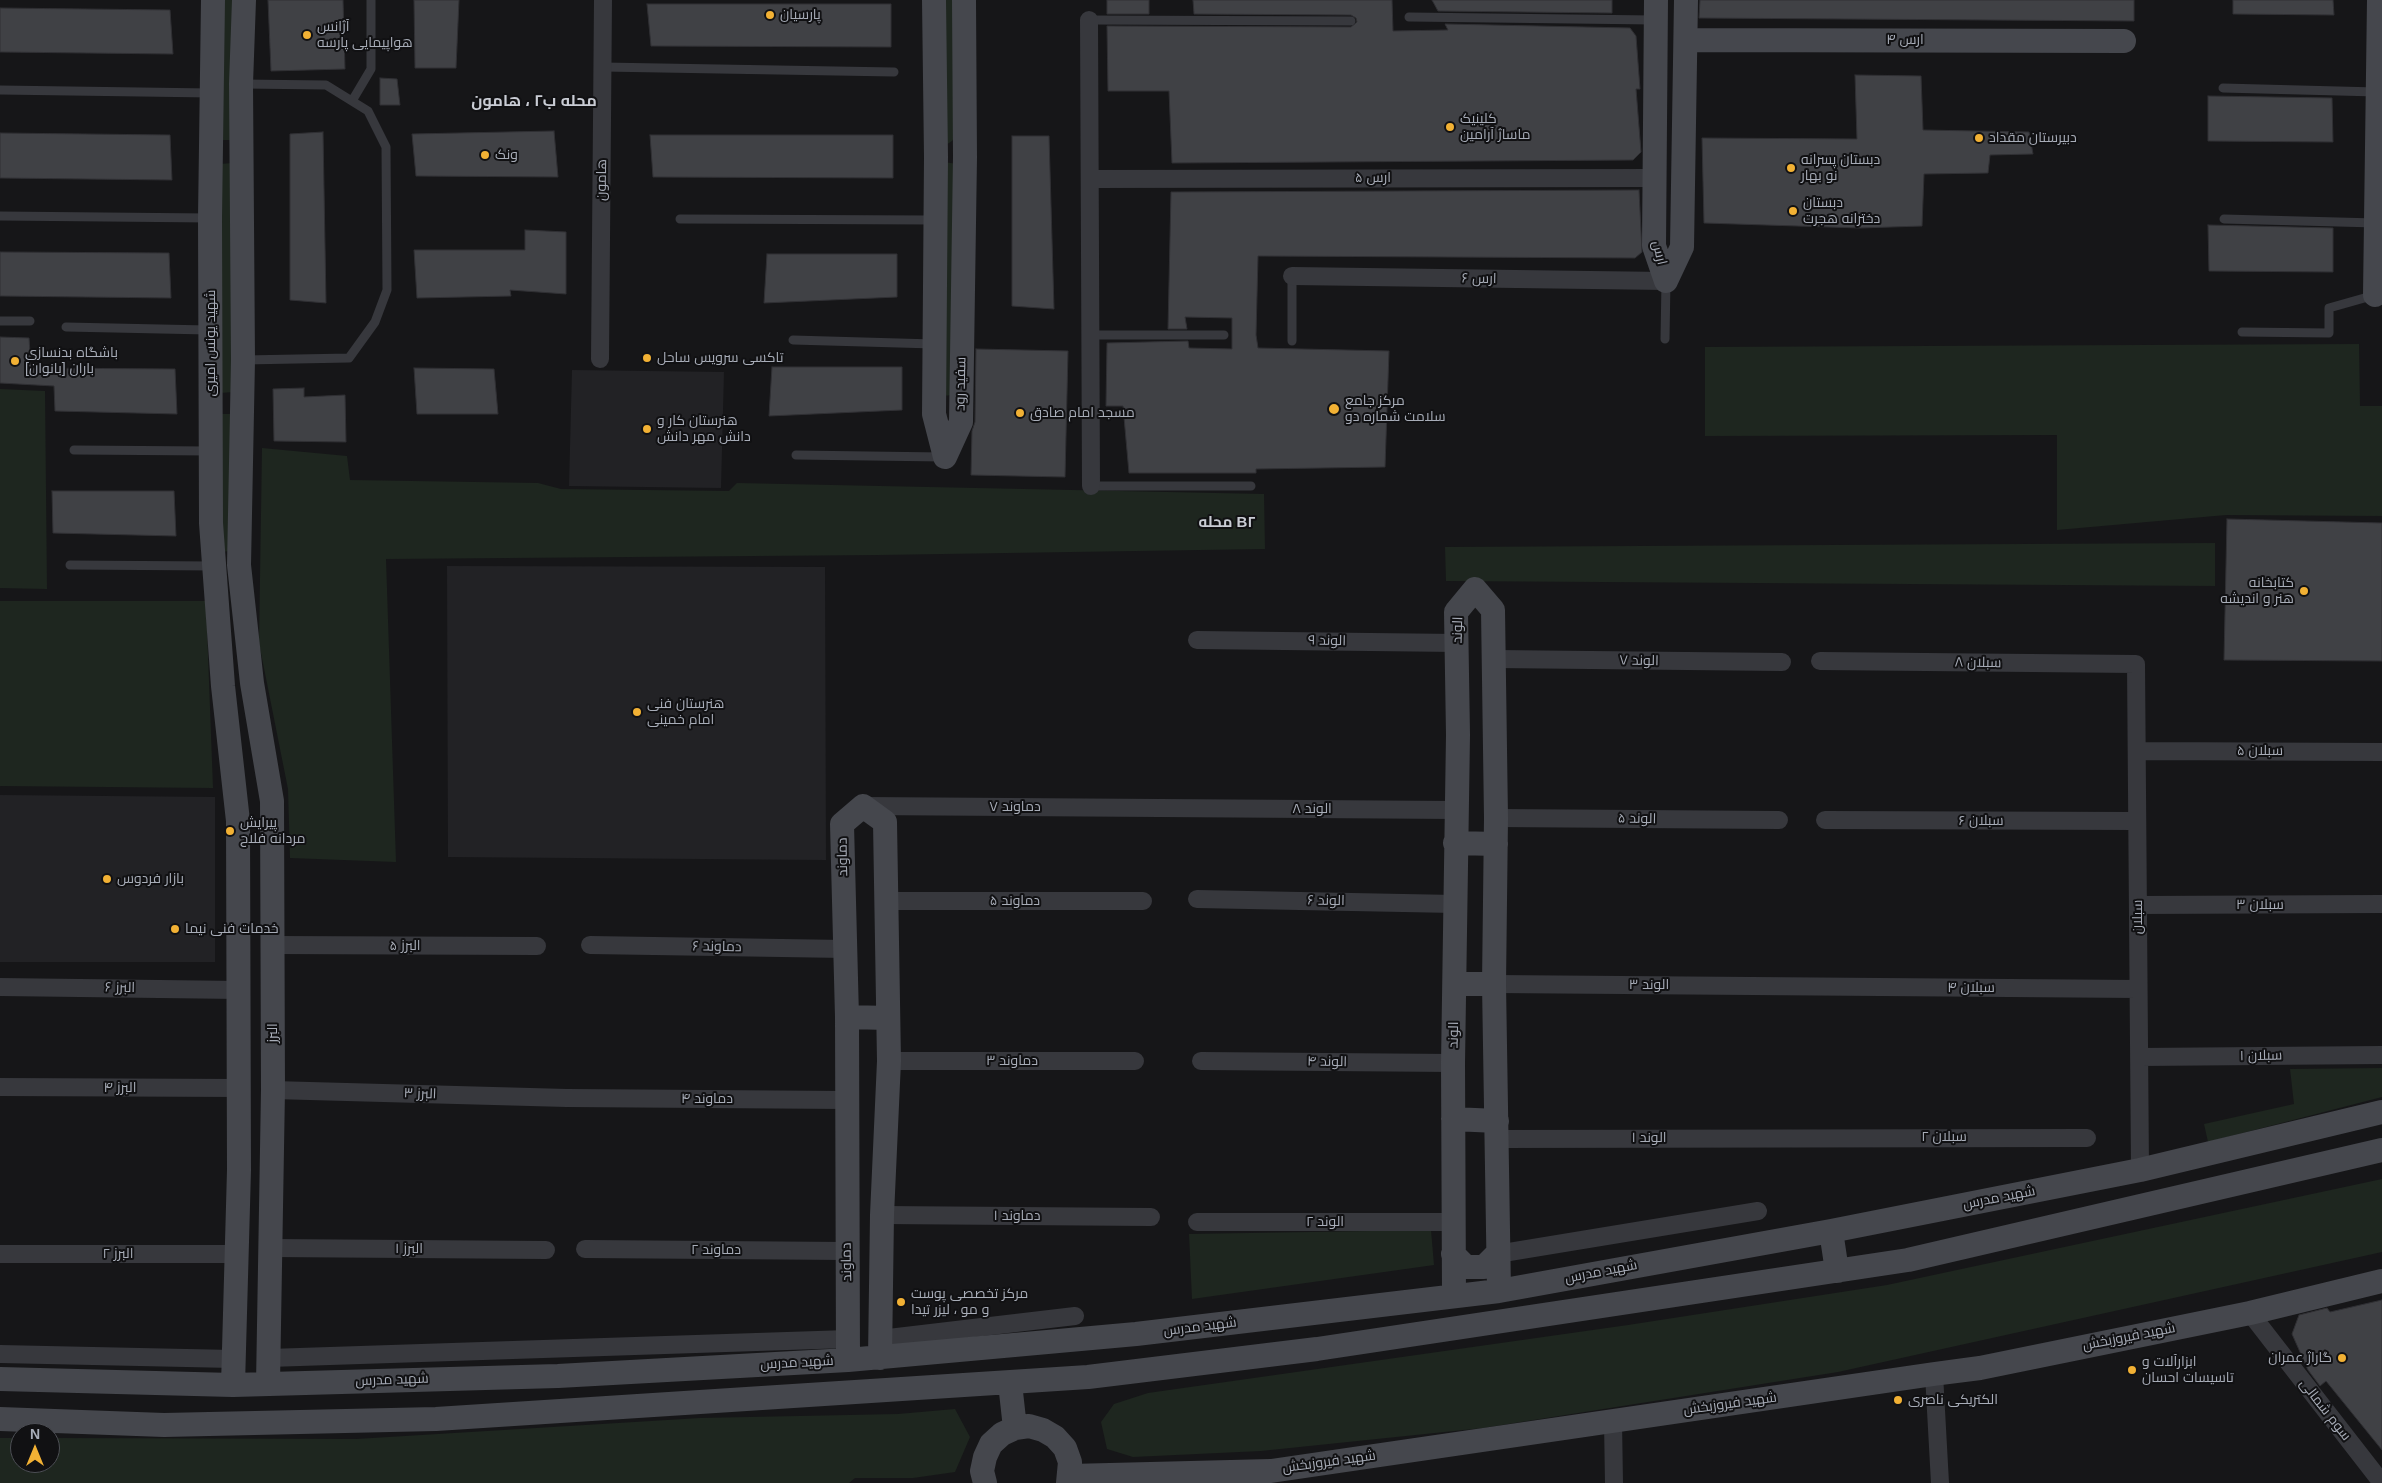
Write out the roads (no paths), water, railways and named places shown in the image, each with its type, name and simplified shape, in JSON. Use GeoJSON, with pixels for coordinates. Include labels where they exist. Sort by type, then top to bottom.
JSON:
{"type":"FeatureCollection","features":[{"type":"Feature","properties":{"kind":"main road","name":"شهید یونس امیری"},"geometry":{"type":"LineString","coordinates":[[213,0],[210,152],[211,523],[223,686],[238,821],[239,866]]}},
{"type":"Feature","properties":{"kind":"main road"},"geometry":{"type":"LineString","coordinates":[[214,566],[240,565],[243,405],[241,84],[244,0]]}},
{"type":"Feature","properties":{"kind":"main road","name":"سفید رود"},"geometry":{"type":"LineString","coordinates":[[934,0],[936,157],[934,406],[945,457]]}},
{"type":"Feature","properties":{"kind":"main road","name":"سفید رود"},"geometry":{"type":"LineString","coordinates":[[945,457],[961,422],[965,157],[964,0]]}},
{"type":"Feature","properties":{"kind":"main road","name":"ارس"},"geometry":{"type":"LineString","coordinates":[[1666,281],[1682,247],[1686,0]]}},
{"type":"Feature","properties":{"kind":"main road"},"geometry":{"type":"LineString","coordinates":[[2375,295],[2379,0]]}},
{"type":"Feature","properties":{"kind":"main road","name":"ارس"},"geometry":{"type":"LineString","coordinates":[[1656,10],[1654,246],[1666,281]]}},
{"type":"Feature","properties":{"kind":"main road","name":"ارس ۴"},"geometry":{"type":"LineString","coordinates":[[1686,40],[2124,40]]}},
{"type":"Feature","properties":{"kind":"main road"},"geometry":{"type":"LineString","coordinates":[[1656,94],[1685,96]]}},
{"type":"Feature","properties":{"kind":"main road"},"geometry":{"type":"LineString","coordinates":[[210,152],[242,154]]}},
{"type":"Feature","properties":{"kind":"main road"},"geometry":{"type":"LineString","coordinates":[[936,157],[965,157]]}},
{"type":"Feature","properties":{"kind":"main road"},"geometry":{"type":"LineString","coordinates":[[211,403],[243,405]]}},
{"type":"Feature","properties":{"kind":"main road"},"geometry":{"type":"LineString","coordinates":[[934,406],[961,407]]}},
{"type":"Feature","properties":{"kind":"main road","name":"البرز"},"geometry":{"type":"LineString","coordinates":[[240,565],[252,683],[272,801],[273,1090],[268,1384]]}},
{"type":"Feature","properties":{"kind":"main road","name":"الوند"},"geometry":{"type":"LineString","coordinates":[[1454,1296],[1453,1063],[1458,735],[1456,612],[1475,589],[1493,610],[1495,659],[1496,844],[1494,984],[1499,1291]]}},
{"type":"Feature","properties":{"kind":"main road"},"geometry":{"type":"LineString","coordinates":[[1458,735],[1495,736]]}},
{"type":"Feature","properties":{"kind":"main road"},"geometry":{"type":"LineString","coordinates":[[862,806],[885,822],[889,1061],[882,1215],[880,1348]]}},
{"type":"Feature","properties":{"kind":"main road","name":"دماوند"},"geometry":{"type":"LineString","coordinates":[[848,1350],[846,1251],[847,1017],[842,824],[862,806]]}},
{"type":"Feature","properties":{"kind":"main road"},"geometry":{"type":"LineString","coordinates":[[1455,843],[1496,844]]}},
{"type":"Feature","properties":{"kind":"main road"},"geometry":{"type":"LineString","coordinates":[[233,1384],[240,1170],[239,866],[272,866]]}},
{"type":"Feature","properties":{"kind":"main road"},"geometry":{"type":"LineString","coordinates":[[1455,984],[1494,984]]}},
{"type":"Feature","properties":{"kind":"main road"},"geometry":{"type":"LineString","coordinates":[[847,1017],[888,1018]]}},
{"type":"Feature","properties":{"kind":"main road","name":"شهید مدرس"},"geometry":{"type":"LineString","coordinates":[[0,1379],[268,1384],[558,1376],[848,1350],[1136,1334],[1499,1291],[1831,1231],[2140,1170],[2382,1112]]}},
{"type":"Feature","properties":{"kind":"main road"},"geometry":{"type":"LineString","coordinates":[[1453,1119],[1497,1130]]}},
{"type":"Feature","properties":{"kind":"main road"},"geometry":{"type":"LineString","coordinates":[[0,1419],[164,1425],[436,1419],[1088,1377],[1317,1349],[1908,1260],[2382,1150]]}},
{"type":"Feature","properties":{"kind":"main road"},"geometry":{"type":"LineString","coordinates":[[846,1167],[884,1170]]}},
{"type":"Feature","properties":{"kind":"main road"},"geometry":{"type":"LineString","coordinates":[[240,1170],[272,1169]]}},
{"type":"Feature","properties":{"kind":"main road"},"geometry":{"type":"LineString","coordinates":[[1831,1231],[1837,1271]]}},
{"type":"Feature","properties":{"kind":"main road"},"geometry":{"type":"LineString","coordinates":[[1453,1254],[1466,1267],[1484,1266],[1498,1254]]}},
{"type":"Feature","properties":{"kind":"main road","name":"شهید فیروزبخش"},"geometry":{"type":"LineString","coordinates":[[1069,1479],[1271,1477],[1613,1421],[1980,1368],[2250,1313],[2382,1281]]}},
{"type":"Feature","properties":{"kind":"main road"},"geometry":{"type":"LineString","coordinates":[[233,1360],[269,1358]]}},
{"type":"Feature","properties":{"kind":"main road"},"geometry":{"type":"LineString","coordinates":[[558,1376],[562,1411]]}},
{"type":"Feature","properties":{"kind":"main road"},"geometry":{"type":"LineString","coordinates":[[1010,1383],[1015,1428]]}},
{"type":"Feature","properties":{"kind":"main road"},"geometry":{"type":"LineString","coordinates":[[985,1483],[982,1471],[985,1457],[991,1444],[1002,1434],[1015,1428],[1029,1426],[1043,1430],[1056,1437],[1064,1448],[1070,1462],[1069,1479]]}},
{"type":"Feature","properties":{"kind":"street","name":"هامون"},"geometry":{"type":"LineString","coordinates":[[600,360],[603,0]]}},
{"type":"Feature","properties":{"kind":"street"},"geometry":{"type":"LineString","coordinates":[[1089,20],[1092,335],[1091,486]]}},
{"type":"Feature","properties":{"kind":"street","name":"ارس ۵"},"geometry":{"type":"LineString","coordinates":[[1090,179],[1656,178]]}},
{"type":"Feature","properties":{"kind":"street","name":"ارس ۶"},"geometry":{"type":"LineString","coordinates":[[1292,276],[1666,281]]}},
{"type":"Feature","properties":{"kind":"street","name":"الوند ۹"},"geometry":{"type":"LineString","coordinates":[[1197,640],[1457,643]]}},
{"type":"Feature","properties":{"kind":"street","name":"الوند ۷"},"geometry":{"type":"LineString","coordinates":[[1495,659],[1782,662]]}},
{"type":"Feature","properties":{"kind":"street","name":"سبلان ۸"},"geometry":{"type":"LineString","coordinates":[[1820,661],[2136,664]]}},
{"type":"Feature","properties":{"kind":"street","name":"سبلان"},"geometry":{"type":"LineString","coordinates":[[2136,664],[2140,1170]]}},
{"type":"Feature","properties":{"kind":"street","name":"سبلان ۵"},"geometry":{"type":"LineString","coordinates":[[2137,750],[2382,752]]}},
{"type":"Feature","properties":{"kind":"street","name":"دماوند ۷"},"geometry":{"type":"LineString","coordinates":[[862,806],[1168,808]]}},
{"type":"Feature","properties":{"kind":"street","name":"الوند ۸"},"geometry":{"type":"LineString","coordinates":[[1168,808],[1456,810]]}},
{"type":"Feature","properties":{"kind":"street","name":"الوند ۵"},"geometry":{"type":"LineString","coordinates":[[1496,818],[1779,820]]}},
{"type":"Feature","properties":{"kind":"street","name":"سبلان ۶"},"geometry":{"type":"LineString","coordinates":[[1825,820],[2137,821]]}},
{"type":"Feature","properties":{"kind":"street","name":"الوند ۶"},"geometry":{"type":"LineString","coordinates":[[1197,899],[1455,904]]}},
{"type":"Feature","properties":{"kind":"street","name":"دماوند ۵"},"geometry":{"type":"LineString","coordinates":[[887,901],[1143,901]]}},
{"type":"Feature","properties":{"kind":"street","name":"سبلان ۳"},"geometry":{"type":"LineString","coordinates":[[2138,905],[2382,904]]}},
{"type":"Feature","properties":{"kind":"street","name":"البرز ۵"},"geometry":{"type":"LineString","coordinates":[[273,945],[537,946]]}},
{"type":"Feature","properties":{"kind":"street","name":"دماوند ۶"},"geometry":{"type":"LineString","coordinates":[[590,945],[845,948]]}},
{"type":"Feature","properties":{"kind":"street","name":"الوند ۳"},"geometry":{"type":"LineString","coordinates":[[1494,984],[1803,986]]}},
{"type":"Feature","properties":{"kind":"street","name":"سبلان ۴"},"geometry":{"type":"LineString","coordinates":[[1803,986],[2138,989]]}},
{"type":"Feature","properties":{"kind":"street","name":"البرز ۶"},"geometry":{"type":"LineString","coordinates":[[0,987],[240,990]]}},
{"type":"Feature","properties":{"kind":"street","name":"سبلان ۱"},"geometry":{"type":"LineString","coordinates":[[2140,1058],[2382,1055]]}},
{"type":"Feature","properties":{"kind":"street","name":"دماوند ۳"},"geometry":{"type":"LineString","coordinates":[[889,1061],[1135,1061]]}},
{"type":"Feature","properties":{"kind":"street","name":"الوند ۴"},"geometry":{"type":"LineString","coordinates":[[1201,1061],[1453,1063]]}},
{"type":"Feature","properties":{"kind":"street","name":"البرز ۴"},"geometry":{"type":"LineString","coordinates":[[0,1087],[240,1088]]}},
{"type":"Feature","properties":{"kind":"street","name":"البرز ۳"},"geometry":{"type":"LineString","coordinates":[[273,1090],[567,1098]]}},
{"type":"Feature","properties":{"kind":"street","name":"دماوند ۴"},"geometry":{"type":"LineString","coordinates":[[567,1098],[846,1100]]}},
{"type":"Feature","properties":{"kind":"street","name":"الوند ۱"},"geometry":{"type":"LineString","coordinates":[[1497,1130],[1802,1137]]}},
{"type":"Feature","properties":{"kind":"street","name":"سبلان ۲"},"geometry":{"type":"LineString","coordinates":[[1802,1137],[2087,1138]]}},
{"type":"Feature","properties":{"kind":"street"},"geometry":{"type":"LineString","coordinates":[[1498,1254],[1758,1211]]}},
{"type":"Feature","properties":{"kind":"street","name":"دماوند ۱"},"geometry":{"type":"LineString","coordinates":[[882,1215],[1151,1217]]}},
{"type":"Feature","properties":{"kind":"street","name":"الوند ۲"},"geometry":{"type":"LineString","coordinates":[[1197,1222],[1453,1222]]}},
{"type":"Feature","properties":{"kind":"street","name":"البرز ۱"},"geometry":{"type":"LineString","coordinates":[[271,1248],[546,1250]]}},
{"type":"Feature","properties":{"kind":"street","name":"دماوند ۲"},"geometry":{"type":"LineString","coordinates":[[585,1249],[846,1251]]}},
{"type":"Feature","properties":{"kind":"street","name":"البرز ۲"},"geometry":{"type":"LineString","coordinates":[[0,1254],[236,1254]]}},
{"type":"Feature","properties":{"kind":"street","name":"سوم شمالی"},"geometry":{"type":"LineString","coordinates":[[2250,1313],[2382,1482]]}},
{"type":"Feature","properties":{"kind":"street"},"geometry":{"type":"LineString","coordinates":[[880,1348],[1075,1316]]}},
{"type":"Feature","properties":{"kind":"street"},"geometry":{"type":"LineString","coordinates":[[269,1358],[848,1350]]}},
{"type":"Feature","properties":{"kind":"street"},"geometry":{"type":"LineString","coordinates":[[0,1354],[233,1360]]}},
{"type":"Feature","properties":{"kind":"street"},"geometry":{"type":"LineString","coordinates":[[1934,1374],[1940,1483]]}},
{"type":"Feature","properties":{"kind":"street"},"geometry":{"type":"LineString","coordinates":[[1613,1421],[1614,1483]]}},
{"type":"Feature","properties":{"kind":"lane"},"geometry":{"type":"LineString","coordinates":[[352,101],[372,69],[372,0]]}},
{"type":"Feature","properties":{"kind":"lane"},"geometry":{"type":"LineString","coordinates":[[1409,17],[1656,10]]}},
{"type":"Feature","properties":{"kind":"lane"},"geometry":{"type":"LineString","coordinates":[[1089,20],[1351,21]]}},
{"type":"Feature","properties":{"kind":"lane"},"geometry":{"type":"LineString","coordinates":[[603,67],[894,72]]}},
{"type":"Feature","properties":{"kind":"lane"},"geometry":{"type":"LineString","coordinates":[[241,84],[326,85],[368,111],[386,148],[387,290],[375,322],[349,358],[243,360]]}},
{"type":"Feature","properties":{"kind":"lane"},"geometry":{"type":"LineString","coordinates":[[2222,88],[2377,92]]}},
{"type":"Feature","properties":{"kind":"lane"},"geometry":{"type":"LineString","coordinates":[[0,90],[211,93]]}},
{"type":"Feature","properties":{"kind":"lane"},"geometry":{"type":"LineString","coordinates":[[0,216],[210,218]]}},
{"type":"Feature","properties":{"kind":"lane"},"geometry":{"type":"LineString","coordinates":[[680,219],[934,220]]}},
{"type":"Feature","properties":{"kind":"lane"},"geometry":{"type":"LineString","coordinates":[[2224,219],[2376,223]]}},
{"type":"Feature","properties":{"kind":"lane"},"geometry":{"type":"LineString","coordinates":[[1292,276],[1292,341]]}},
{"type":"Feature","properties":{"kind":"lane"},"geometry":{"type":"LineString","coordinates":[[1665,339],[1666,281]]}},
{"type":"Feature","properties":{"kind":"lane"},"geometry":{"type":"LineString","coordinates":[[2242,332],[2329,333],[2329,308],[2375,295]]}},
{"type":"Feature","properties":{"kind":"lane"},"geometry":{"type":"LineString","coordinates":[[0,321],[30,321]]}},
{"type":"Feature","properties":{"kind":"lane"},"geometry":{"type":"LineString","coordinates":[[66,327],[211,330]]}},
{"type":"Feature","properties":{"kind":"lane"},"geometry":{"type":"LineString","coordinates":[[1092,335],[1224,335]]}},
{"type":"Feature","properties":{"kind":"lane"},"geometry":{"type":"LineString","coordinates":[[793,340],[934,344]]}},
{"type":"Feature","properties":{"kind":"lane"},"geometry":{"type":"LineString","coordinates":[[74,450],[212,452]]}},
{"type":"Feature","properties":{"kind":"lane"},"geometry":{"type":"LineString","coordinates":[[796,455],[945,457]]}},
{"type":"Feature","properties":{"kind":"lane"},"geometry":{"type":"LineString","coordinates":[[1091,486],[1251,486]]}},
{"type":"Feature","properties":{"kind":"lane"},"geometry":{"type":"LineString","coordinates":[[70,565],[214,566]]}},
{"type":"Feature","properties":{"kind":"place","name":"پارسیان"},"geometry":{"type":"Point","coordinates":[770,15]}},
{"type":"Feature","properties":{"kind":"place","name":"آژانس هواپیمایی پارسه"},"geometry":{"type":"Point","coordinates":[307,35]}},
{"type":"Feature","properties":{"kind":"place","name":"کلینیک ماساژ آرامین"},"geometry":{"type":"Point","coordinates":[1450,127]}},
{"type":"Feature","properties":{"kind":"place","name":"دبیرستان مقداد"},"geometry":{"type":"Point","coordinates":[1979,138]}},
{"type":"Feature","properties":{"kind":"place","name":"ونک"},"geometry":{"type":"Point","coordinates":[485,155]}},
{"type":"Feature","properties":{"kind":"place","name":"دبستان پسرانه نو بهار"},"geometry":{"type":"Point","coordinates":[1791,168]}},
{"type":"Feature","properties":{"kind":"place","name":"دبستان دخترانه هجرت"},"geometry":{"type":"Point","coordinates":[1793,211]}},
{"type":"Feature","properties":{"kind":"place","name":"تاکسی سرویس ساحل"},"geometry":{"type":"Point","coordinates":[647,358]}},
{"type":"Feature","properties":{"kind":"place","name":"باشگاه بدنسازی باران [بانوان]"},"geometry":{"type":"Point","coordinates":[15,361]}},
{"type":"Feature","properties":{"kind":"place","name":"مرکز جامع سلامت شماره دو"},"geometry":{"type":"Point","coordinates":[1334,409]}},
{"type":"Feature","properties":{"kind":"place","name":"مسجد امام صادق"},"geometry":{"type":"Point","coordinates":[1020,413]}},
{"type":"Feature","properties":{"kind":"place","name":"هنرستان کار و دانش مهر دانش"},"geometry":{"type":"Point","coordinates":[647,429]}},
{"type":"Feature","properties":{"kind":"place","name":"کتابخانه هنر و اندیشه"},"geometry":{"type":"Point","coordinates":[2304,591]}},
{"type":"Feature","properties":{"kind":"place","name":"هنرستان فنی امام خمینی"},"geometry":{"type":"Point","coordinates":[637,712]}},
{"type":"Feature","properties":{"kind":"place","name":"پیرایش مردانه فلاح"},"geometry":{"type":"Point","coordinates":[230,831]}},
{"type":"Feature","properties":{"kind":"place","name":"بازار فردوس"},"geometry":{"type":"Point","coordinates":[107,879]}},
{"type":"Feature","properties":{"kind":"place","name":"خدمات فنی نیما"},"geometry":{"type":"Point","coordinates":[175,929]}},
{"type":"Feature","properties":{"kind":"place","name":"مرکز تخصصی پوست و مو ، لیزر تیدا"},"geometry":{"type":"Point","coordinates":[901,1302]}},
{"type":"Feature","properties":{"kind":"place","name":"گاراژ عمران"},"geometry":{"type":"Point","coordinates":[2342,1358]}},
{"type":"Feature","properties":{"kind":"place","name":"ابزارآلات و تاسیسات احسان"},"geometry":{"type":"Point","coordinates":[2132,1370]}},
{"type":"Feature","properties":{"kind":"place","name":"الکتریکی ناصری"},"geometry":{"type":"Point","coordinates":[1898,1400]}},
{"type":"Feature","properties":{"kind":"district","name":"محله ب۲ ، هامون"},"geometry":{"type":"Point","coordinates":[534,102]}},
{"type":"Feature","properties":{"kind":"district","name":"محله B۲"},"geometry":{"type":"Point","coordinates":[1227,523]}}]}
